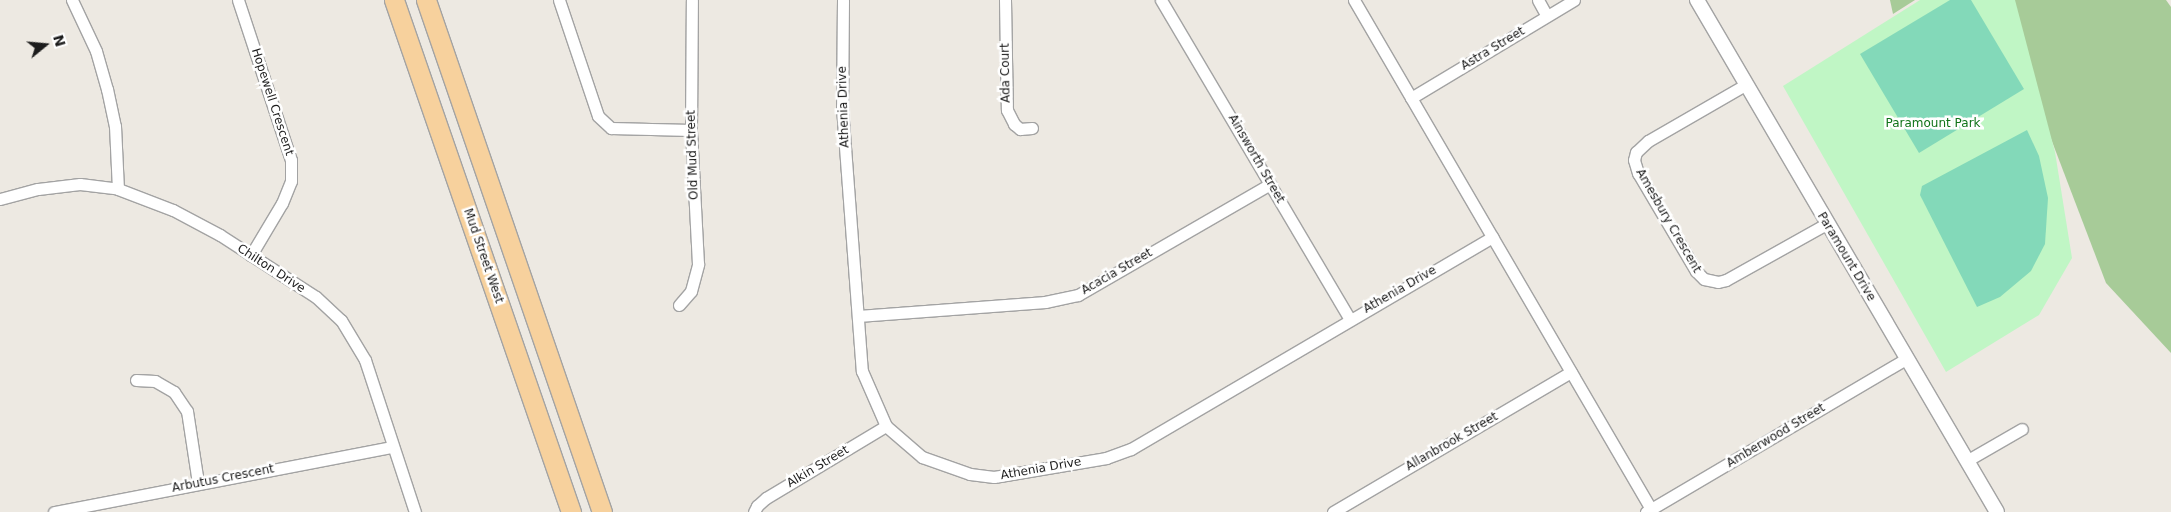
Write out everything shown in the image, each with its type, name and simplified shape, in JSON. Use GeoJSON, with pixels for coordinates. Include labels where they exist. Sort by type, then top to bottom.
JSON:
{"type":"FeatureCollection","features":[{"type":"Feature","properties":{"kind":"main road","name":"Mud Street West"},"geometry":{"type":"LineString","coordinates":[[394,0],[571,512]]}},
{"type":"Feature","properties":{"kind":"main road"},"geometry":{"type":"LineString","coordinates":[[426,0],[602,512]]}},
{"type":"Feature","properties":{"kind":"street"},"geometry":{"type":"LineString","coordinates":[[72,0],[96,51],[107,89],[115,126],[118,189]]}},
{"type":"Feature","properties":{"kind":"street","name":"Hopewell Crescent"},"geometry":{"type":"LineString","coordinates":[[238,0],[292,160],[291,182],[282,203],[251,256]]}},
{"type":"Feature","properties":{"kind":"street"},"geometry":{"type":"LineString","coordinates":[[559,0],[598,116],[611,128],[691,130]]}},
{"type":"Feature","properties":{"kind":"street","name":"Old Mud Street"},"geometry":{"type":"LineString","coordinates":[[679,305],[691,291],[698,264],[691,130],[692,0]]}},
{"type":"Feature","properties":{"kind":"street","name":"Athenia Drive"},"geometry":{"type":"LineString","coordinates":[[843,0],[842,107],[862,371],[886,426],[922,457],[970,474],[994,477],[1106,458],[1131,449],[1492,237]]}},
{"type":"Feature","properties":{"kind":"street","name":"Ada Court"},"geometry":{"type":"LineString","coordinates":[[1005,0],[1007,110],[1014,124],[1020,129],[1032,128]]}},
{"type":"Feature","properties":{"kind":"street","name":"Ainsworth Street"},"geometry":{"type":"LineString","coordinates":[[1161,0],[1350,319]]}},
{"type":"Feature","properties":{"kind":"street"},"geometry":{"type":"LineString","coordinates":[[1354,0],[1571,372],[1649,510]]}},
{"type":"Feature","properties":{"kind":"street"},"geometry":{"type":"LineString","coordinates":[[1538,0],[1547,16]]}},
{"type":"Feature","properties":{"kind":"street","name":"Astra Street"},"geometry":{"type":"LineString","coordinates":[[1411,98],[1574,0]]}},
{"type":"Feature","properties":{"kind":"street","name":"Paramount Drive"},"geometry":{"type":"LineString","coordinates":[[1696,0],[1826,224],[1998,512]]}},
{"type":"Feature","properties":{"kind":"street","name":"Amesbury Crescent"},"geometry":{"type":"LineString","coordinates":[[1745,85],[1648,141],[1636,152],[1634,160],[1638,173],[1696,271],[1704,279],[1718,282],[1726,280],[1826,224]]}},
{"type":"Feature","properties":{"kind":"street","name":"Chilton Drive"},"geometry":{"type":"LineString","coordinates":[[0,200],[38,189],[80,184],[118,189],[173,210],[316,297],[340,320],[365,360],[392,447],[415,512]]}},
{"type":"Feature","properties":{"kind":"street","name":"Acacia Street"},"geometry":{"type":"LineString","coordinates":[[858,316],[1045,302],[1078,294],[1270,184]]}},
{"type":"Feature","properties":{"kind":"street","name":"Amberwood Street"},"geometry":{"type":"LineString","coordinates":[[1649,510],[1906,359]]}},
{"type":"Feature","properties":{"kind":"street","name":"Allanbrook Street"},"geometry":{"type":"LineString","coordinates":[[1332,512],[1571,372]]}},
{"type":"Feature","properties":{"kind":"street"},"geometry":{"type":"LineString","coordinates":[[136,380],[155,381],[174,392],[187,411],[198,484]]}},
{"type":"Feature","properties":{"kind":"street","name":"Alkin Street"},"geometry":{"type":"LineString","coordinates":[[754,512],[757,506],[766,498],[886,426]]}},
{"type":"Feature","properties":{"kind":"street"},"geometry":{"type":"LineString","coordinates":[[1968,460],[2022,429]]}},
{"type":"Feature","properties":{"kind":"street","name":"Arbutus Crescent"},"geometry":{"type":"LineString","coordinates":[[54,512],[392,447]]}},
{"type":"Feature","properties":{"kind":"green space"},"geometry":{"type":"Polygon","coordinates":[[[1890,0],[1915,0],[1893,14],[1890,0]]]}},
{"type":"Feature","properties":{"kind":"green space","name":"Paramount Park"},"geometry":{"type":"Polygon","coordinates":[[[1920,0],[2015,0],[2055,152],[2072,258],[2039,315],[1946,372],[1783,86],[1920,0]]]}},
{"type":"Feature","properties":{"kind":"green space"},"geometry":{"type":"Polygon","coordinates":[[[1950,0],[1971,0],[2024,89],[1919,153],[1860,54],[1950,0]]]}},
{"type":"Feature","properties":{"kind":"green space"},"geometry":{"type":"Polygon","coordinates":[[[1998,0],[2166,0],[2171,7],[2171,353],[2106,283],[1998,0]]]}},
{"type":"Feature","properties":{"kind":"green space"},"geometry":{"type":"Polygon","coordinates":[[[2027,130],[2039,156],[2048,198],[2045,244],[2031,271],[2000,297],[1977,307],[1920,195],[1922,186],[2027,130]]]}}]}
